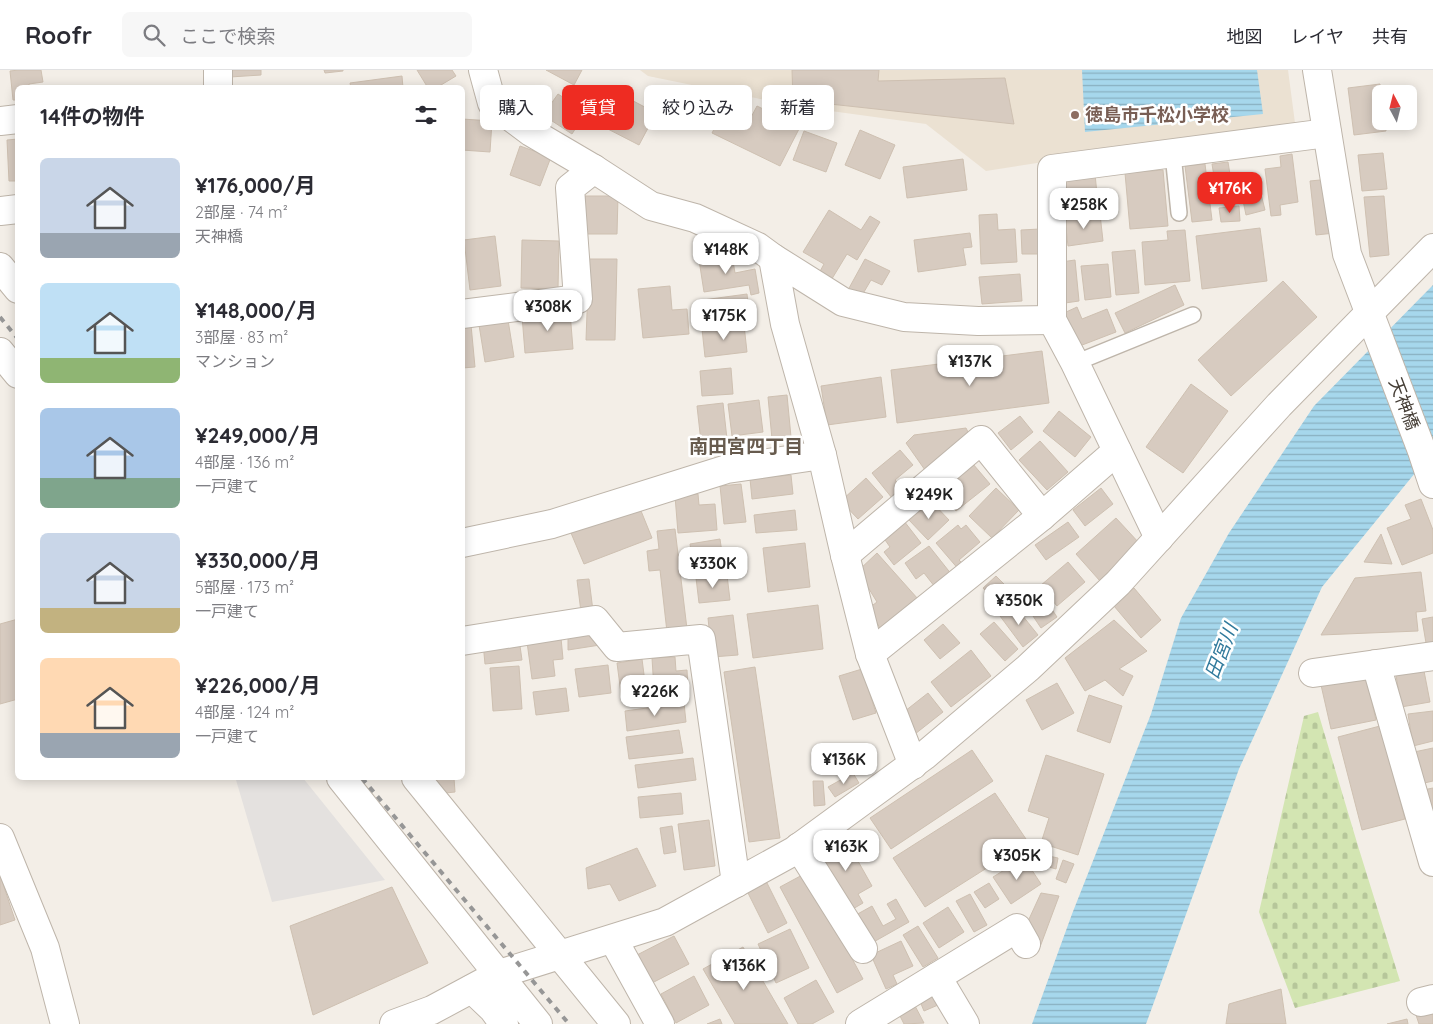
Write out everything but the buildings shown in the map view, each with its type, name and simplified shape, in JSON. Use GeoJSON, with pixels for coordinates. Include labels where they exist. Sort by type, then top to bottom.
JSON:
{"type":"FeatureCollection","features":[{"type":"Feature","properties":{"kind":"street"},"geometry":{"type":"LineString","coordinates":[[218,70],[218,85]]}},
{"type":"Feature","properties":{"kind":"street"},"geometry":{"type":"LineString","coordinates":[[483,70],[492,103],[531,132],[594,169],[651,206],[695,218],[758,247],[842,302],[904,317],[978,321],[1052,320]]}},
{"type":"Feature","properties":{"kind":"street","name":"天神橋"},"geometry":{"type":"LineString","coordinates":[[1316,70],[1347,254],[1433,482]]}},
{"type":"Feature","properties":{"kind":"street"},"geometry":{"type":"LineString","coordinates":[[1159,538],[1075,363],[1052,320],[1052,169],[1327,133]]}},
{"type":"Feature","properties":{"kind":"street"},"geometry":{"type":"LineString","coordinates":[[465,314],[578,299],[570,188],[594,169]]}},
{"type":"Feature","properties":{"kind":"street"},"geometry":{"type":"LineString","coordinates":[[0,211],[15,209]]}},
{"type":"Feature","properties":{"kind":"street"},"geometry":{"type":"LineString","coordinates":[[394,1024],[436,1017],[472,989],[499,974],[665,922],[799,847],[913,764],[1028,668],[1118,583],[1279,405],[1371,321],[1433,248]]}},
{"type":"Feature","properties":{"kind":"street"},"geometry":{"type":"LineString","coordinates":[[773,258],[785,324],[822,455],[870,654],[913,764]]}},
{"type":"Feature","properties":{"kind":"street"},"geometry":{"type":"LineString","coordinates":[[0,267],[15,285]]}},
{"type":"Feature","properties":{"kind":"street"},"geometry":{"type":"LineString","coordinates":[[0,352],[15,370]]}},
{"type":"Feature","properties":{"kind":"street"},"geometry":{"type":"LineString","coordinates":[[845,555],[981,440],[1042,516]]}},
{"type":"Feature","properties":{"kind":"street"},"geometry":{"type":"LineString","coordinates":[[870,654],[1042,516],[1117,451]]}},
{"type":"Feature","properties":{"kind":"street"},"geometry":{"type":"LineString","coordinates":[[465,542],[552,524],[727,469],[822,455]]}},
{"type":"Feature","properties":{"kind":"street"},"geometry":{"type":"LineString","coordinates":[[465,641],[595,620],[617,647],[700,639],[736,883]]}},
{"type":"Feature","properties":{"kind":"street"},"geometry":{"type":"LineString","coordinates":[[1313,673],[1433,656]]}},
{"type":"Feature","properties":{"kind":"street"},"geometry":{"type":"LineString","coordinates":[[1376,664],[1433,862]]}},
{"type":"Feature","properties":{"kind":"street"},"geometry":{"type":"LineString","coordinates":[[343,780],[538,1024]]}},
{"type":"Feature","properties":{"kind":"street"},"geometry":{"type":"LineString","coordinates":[[418,780],[616,1024]]}},
{"type":"Feature","properties":{"kind":"street"},"geometry":{"type":"LineString","coordinates":[[0,838],[46,948],[66,1024]]}},
{"type":"Feature","properties":{"kind":"street"},"geometry":{"type":"LineString","coordinates":[[799,847],[863,949]]}},
{"type":"Feature","properties":{"kind":"street"},"geometry":{"type":"LineString","coordinates":[[860,1024],[1017,928],[1026,944]]}},
{"type":"Feature","properties":{"kind":"street"},"geometry":{"type":"LineString","coordinates":[[613,939],[660,1024]]}},
{"type":"Feature","properties":{"kind":"street"},"geometry":{"type":"LineString","coordinates":[[937,977],[965,1024]]}},
{"type":"Feature","properties":{"kind":"street"},"geometry":{"type":"LineString","coordinates":[[472,989],[504,1024]]}},
{"type":"Feature","properties":{"kind":"lane"},"geometry":{"type":"LineString","coordinates":[[1173,154],[1179,213]]}},
{"type":"Feature","properties":{"kind":"lane"},"geometry":{"type":"LineString","coordinates":[[1075,363],[1193,315]]}},
{"type":"Feature","properties":{"kind":"shaded area","name":"徳島市千松小学校"},"geometry":{"type":"Polygon","coordinates":[[[640,70],[1288,70],[1295,123],[986,171],[926,124],[834,111],[834,85],[762,85],[762,99],[752,97],[752,85],[692,85],[648,76],[640,70]]]}},
{"type":"Feature","properties":{"kind":"shaded area"},"geometry":{"type":"Polygon","coordinates":[[[236,780],[305,780],[385,880],[272,902],[236,780]]]}},
{"type":"Feature","properties":{"kind":"green space"},"geometry":{"type":"Polygon","coordinates":[[[1318,712],[1400,981],[1295,1008],[1259,912],[1304,716],[1318,712]]]}},
{"type":"Feature","properties":{"kind":"water"},"geometry":{"type":"Polygon","coordinates":[[[1082,70],[1257,70],[1263,114],[1085,132],[1082,70]]]}},
{"type":"Feature","properties":{"kind":"water","name":"田宮川"},"geometry":{"type":"Polygon","coordinates":[[[1433,285],[1433,451],[1322,587],[1239,769],[1146,1024],[1032,1024],[1072,914],[1151,714],[1181,618],[1229,533],[1314,406],[1433,285]]]}},
{"type":"Feature","properties":{"kind":"railway"},"geometry":{"type":"LineString","coordinates":[[0,317],[15,335]]}},
{"type":"Feature","properties":{"kind":"railway"},"geometry":{"type":"LineString","coordinates":[[364,780],[569,1024]]}},
{"type":"Feature","properties":{"kind":"place","name":"徳島市千松小学校"},"geometry":{"type":"Point","coordinates":[1075,115]}},
{"type":"Feature","properties":{"kind":"district","name":"南田宮四丁目"},"geometry":{"type":"Point","coordinates":[746,446]}}]}
